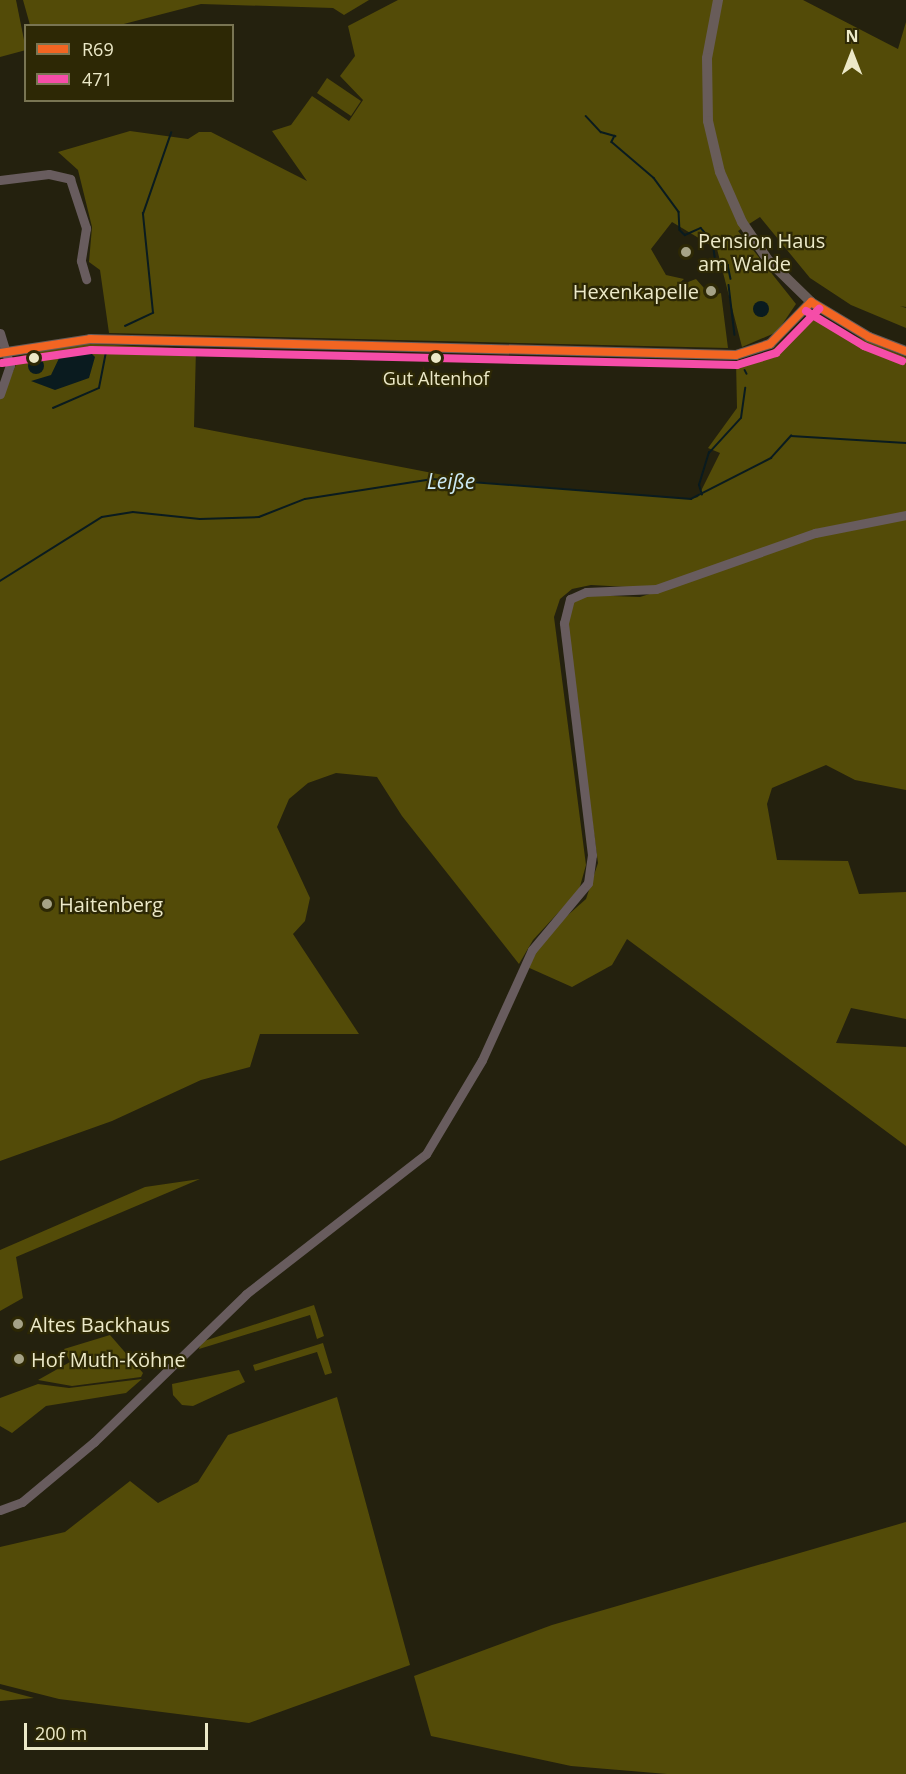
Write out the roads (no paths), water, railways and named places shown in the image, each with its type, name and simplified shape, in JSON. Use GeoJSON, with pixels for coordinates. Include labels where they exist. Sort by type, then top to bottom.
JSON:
{"type":"FeatureCollection","features":[{"type":"Feature","properties":{"kind":"main road"},"geometry":{"type":"LineString","coordinates":[[718,0],[706,87],[715,155],[734,206],[768,260],[811,302],[869,337],[906,351]]}},
{"type":"Feature","properties":{"kind":"main road"},"geometry":{"type":"LineString","coordinates":[[4,352],[90,339],[727,356],[770,344],[811,302]]}},
{"type":"Feature","properties":{"kind":"street"},"geometry":{"type":"LineString","coordinates":[[0,180],[49,174],[70,179],[86,228],[81,261],[86,279]]}},
{"type":"Feature","properties":{"kind":"street"},"geometry":{"type":"LineString","coordinates":[[0,333],[10,370],[0,394]]}},
{"type":"Feature","properties":{"kind":"street"},"geometry":{"type":"LineString","coordinates":[[0,1510],[22,1502],[94,1442],[216,1320],[410,1169],[436,1137],[482,1060],[532,950],[588,884],[592,855],[564,628],[567,602],[586,592],[656,589],[815,533],[906,515]]}},
{"type":"Feature","properties":{"kind":"waterway"},"geometry":{"type":"LineString","coordinates":[[586,116],[601,132],[615,136],[612,142],[654,178],[679,212],[680,230],[685,235],[701,228],[713,242],[716,264],[728,265],[731,279]]}},
{"type":"Feature","properties":{"kind":"waterway"},"geometry":{"type":"LineString","coordinates":[[125,326],[153,313],[143,214],[171,133]]}},
{"type":"Feature","properties":{"kind":"waterway"},"geometry":{"type":"LineString","coordinates":[[729,285],[735,335]]}},
{"type":"Feature","properties":{"kind":"waterway"},"geometry":{"type":"LineString","coordinates":[[53,408],[99,388],[106,353],[119,351]]}},
{"type":"Feature","properties":{"kind":"waterway"},"geometry":{"type":"LineString","coordinates":[[745,370],[747,374]]}},
{"type":"Feature","properties":{"kind":"waterway"},"geometry":{"type":"LineString","coordinates":[[702,495],[699,485],[709,453],[741,418],[745,388]]}},
{"type":"Feature","properties":{"kind":"waterway","name":"Leiße"},"geometry":{"type":"LineString","coordinates":[[0,581],[102,517],[133,512],[200,519],[259,517],[305,499],[432,479],[691,499],[771,458],[791,436],[906,443]]}},
{"type":"Feature","properties":{"kind":"place","name":"Pension Haus am Walde"},"geometry":{"type":"Point","coordinates":[686,252]}},
{"type":"Feature","properties":{"kind":"place","name":"Hexenkapelle"},"geometry":{"type":"Point","coordinates":[711,291]}},
{"type":"Feature","properties":{"kind":"place","name":"Gut Altenhof"},"geometry":{"type":"Point","coordinates":[436,358]}},
{"type":"Feature","properties":{"kind":"place","name":"Haitenberg"},"geometry":{"type":"Point","coordinates":[47,904]}},
{"type":"Feature","properties":{"kind":"place","name":"Altes Backhaus"},"geometry":{"type":"Point","coordinates":[18,1324]}},
{"type":"Feature","properties":{"kind":"place","name":"Hof Muth-Köhne"},"geometry":{"type":"Point","coordinates":[19,1359]}}]}
